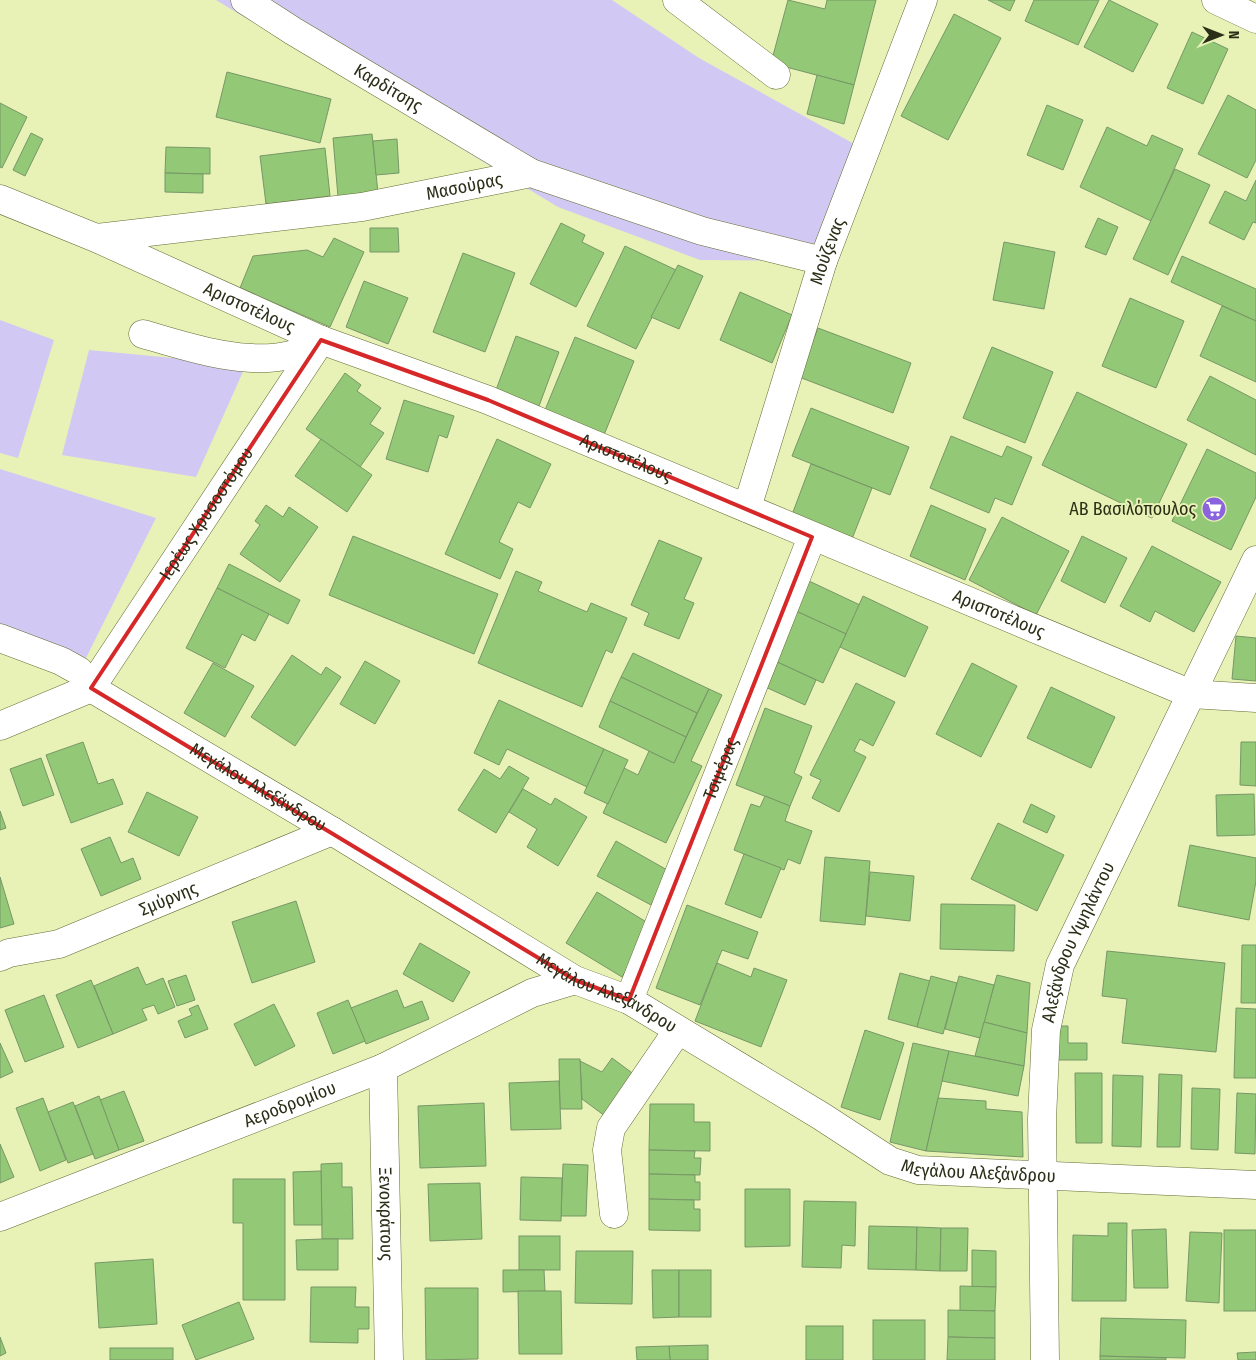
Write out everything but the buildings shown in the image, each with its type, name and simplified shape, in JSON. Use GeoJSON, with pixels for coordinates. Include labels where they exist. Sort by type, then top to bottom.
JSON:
{"type":"FeatureCollection","features":[{"type":"Feature","properties":{"kind":"street","name":"Καρδίτσης"},"geometry":{"type":"LineString","coordinates":[[245,0],[293,31],[531,173]]}},
{"type":"Feature","properties":{"kind":"street"},"geometry":{"type":"LineString","coordinates":[[677,0],[776,75]]}},
{"type":"Feature","properties":{"kind":"street","name":"Μούζενας"},"geometry":{"type":"LineString","coordinates":[[747,508],[823,262],[923,0]]}},
{"type":"Feature","properties":{"kind":"street"},"geometry":{"type":"LineString","coordinates":[[1216,0],[1256,19]]}},
{"type":"Feature","properties":{"kind":"street","name":"Μασούρας"},"geometry":{"type":"LineString","coordinates":[[96,238],[362,207],[531,173]]}},
{"type":"Feature","properties":{"kind":"street"},"geometry":{"type":"LineString","coordinates":[[531,173],[702,231],[823,262]]}},
{"type":"Feature","properties":{"kind":"street","name":"Αριστοτέλους"},"geometry":{"type":"LineString","coordinates":[[0,199],[96,238],[321,340],[488,400],[1191,694],[1256,698]]}},
{"type":"Feature","properties":{"kind":"street"},"geometry":{"type":"LineString","coordinates":[[143,334],[203,351],[264,358],[291,355],[321,340]]}},
{"type":"Feature","properties":{"kind":"street","name":"Ιερέως Χρυσοστόμου"},"geometry":{"type":"LineString","coordinates":[[91,688],[321,340]]}},
{"type":"Feature","properties":{"kind":"street","name":"Τσιμέρας"},"geometry":{"type":"LineString","coordinates":[[628,1000],[812,537]]}},
{"type":"Feature","properties":{"kind":"street","name":"Αλεξάνδρου Υψηλάντου"},"geometry":{"type":"LineString","coordinates":[[1045,1360],[1043,1174],[1046,1030],[1060,965],[1256,560]]}},
{"type":"Feature","properties":{"kind":"street","name":"Μεγάλου Αλεξάνδρου"},"geometry":{"type":"LineString","coordinates":[[0,638],[61,661],[79,671],[91,688],[332,831],[575,980],[628,1000],[821,1116],[890,1161],[918,1170],[1043,1174],[1256,1185]]}},
{"type":"Feature","properties":{"kind":"street"},"geometry":{"type":"LineString","coordinates":[[0,726],[91,688]]}},
{"type":"Feature","properties":{"kind":"street","name":"Σμύρνης"},"geometry":{"type":"LineString","coordinates":[[0,957],[9,953],[59,944],[332,831]]}},
{"type":"Feature","properties":{"kind":"street","name":"Αεροδρομίου"},"geometry":{"type":"LineString","coordinates":[[0,1218],[383,1068],[532,993],[575,980]]}},
{"type":"Feature","properties":{"kind":"street"},"geometry":{"type":"LineString","coordinates":[[614,1214],[607,1150],[611,1128],[678,1030]]}},
{"type":"Feature","properties":{"kind":"street","name":"Ξενοκράτους"},"geometry":{"type":"LineString","coordinates":[[383,1068],[389,1360]]}},
{"type":"Feature","properties":{"kind":"highlighted area"},"geometry":{"type":"Polygon","coordinates":[[[321,340],[488,400],[812,537],[629,1000],[575,980],[91,688],[321,340]]]}},
{"type":"Feature","properties":{"kind":"shaded area"},"geometry":{"type":"Polygon","coordinates":[[[216,0],[612,0],[699,58],[867,151],[823,261],[700,260],[558,207],[216,0]]]}},
{"type":"Feature","properties":{"kind":"shaded area"},"geometry":{"type":"Polygon","coordinates":[[[0,320],[54,340],[18,458],[0,453],[0,320]]]}},
{"type":"Feature","properties":{"kind":"shaded area"},"geometry":{"type":"Polygon","coordinates":[[[89,350],[246,365],[196,477],[62,455],[89,350]]]}},
{"type":"Feature","properties":{"kind":"shaded area"},"geometry":{"type":"Polygon","coordinates":[[[0,469],[156,518],[86,658],[0,625],[0,469]]]}},
{"type":"Feature","properties":{"kind":"place","name":"ΑΒ Βασιλόπουλος"},"geometry":{"type":"Point","coordinates":[1214,509]}}]}
